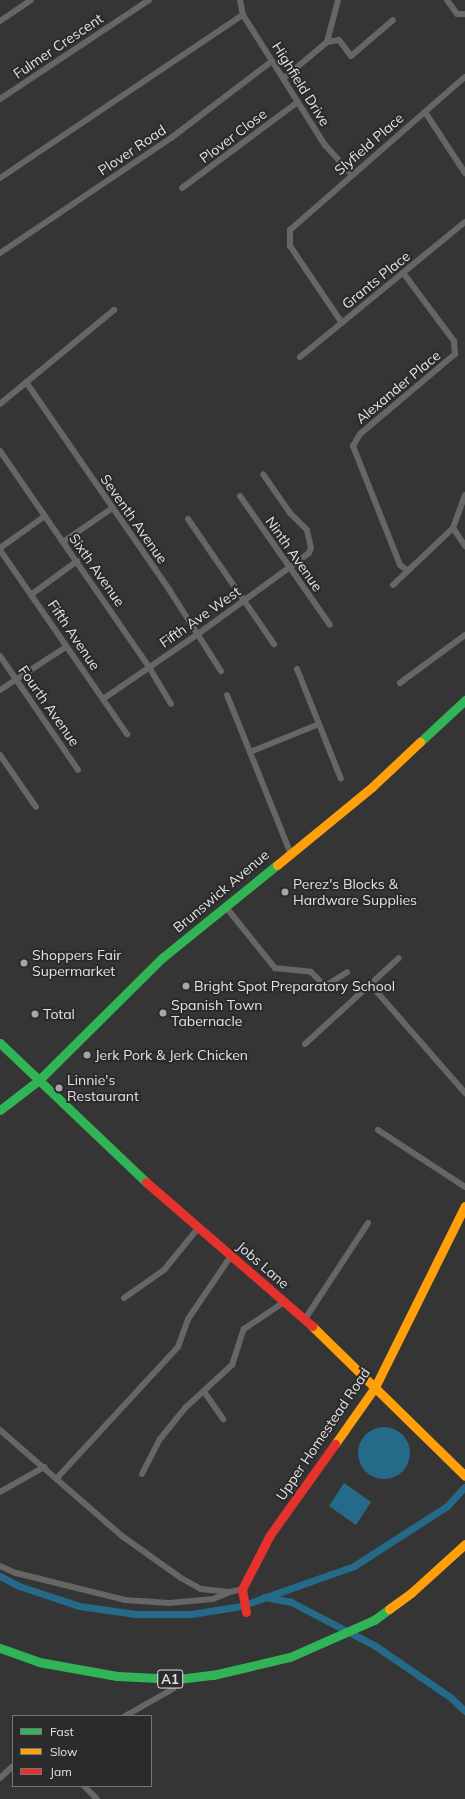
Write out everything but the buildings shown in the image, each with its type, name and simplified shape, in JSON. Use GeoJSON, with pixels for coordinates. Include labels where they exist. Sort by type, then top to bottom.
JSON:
{"type":"FeatureCollection","features":[{"type":"Feature","properties":{"kind":"main road","name":"Brunswick Avenue"},"geometry":{"type":"LineString","coordinates":[[0,1110],[39,1080],[162,958],[290,852],[372,787],[465,700]]}},
{"type":"Feature","properties":{"kind":"main road","name":"Jobs Lane"},"geometry":{"type":"LineString","coordinates":[[0,1043],[119,1159],[305,1319],[465,1476]]}},
{"type":"Feature","properties":{"kind":"main road","name":"Upper Homestead Road"},"geometry":{"type":"LineString","coordinates":[[241,1592],[270,1535],[375,1387],[465,1206]]}},
{"type":"Feature","properties":{"kind":"main road","name":"A1"},"geometry":{"type":"LineString","coordinates":[[0,1648],[39,1662],[117,1676],[178,1679],[213,1675],[290,1657],[374,1620],[411,1593],[465,1544]]}},
{"type":"Feature","properties":{"kind":"main road"},"geometry":{"type":"LineString","coordinates":[[241,1592],[246,1612]]}},
{"type":"Feature","properties":{"kind":"street"},"geometry":{"type":"LineString","coordinates":[[0,20],[29,0]]}},
{"type":"Feature","properties":{"kind":"street","name":"Fulmer Crescent"},"geometry":{"type":"LineString","coordinates":[[0,99],[149,0]]}},
{"type":"Feature","properties":{"kind":"street","name":"Highfield Drive"},"geometry":{"type":"LineString","coordinates":[[240,0],[243,14],[284,78],[324,145],[352,175]]}},
{"type":"Feature","properties":{"kind":"street"},"geometry":{"type":"LineString","coordinates":[[327,42],[338,0]]}},
{"type":"Feature","properties":{"kind":"street"},"geometry":{"type":"LineString","coordinates":[[447,0],[457,14],[465,14]]}},
{"type":"Feature","properties":{"kind":"street"},"geometry":{"type":"LineString","coordinates":[[0,178],[243,14]]}},
{"type":"Feature","properties":{"kind":"street"},"geometry":{"type":"LineString","coordinates":[[284,78],[327,42],[340,40],[351,56],[393,20]]}},
{"type":"Feature","properties":{"kind":"street","name":"Plover Road"},"geometry":{"type":"LineString","coordinates":[[0,253],[171,138],[272,61]]}},
{"type":"Feature","properties":{"kind":"street","name":"Slyfield Place"},"geometry":{"type":"LineString","coordinates":[[342,323],[290,246],[290,230],[465,77]]}},
{"type":"Feature","properties":{"kind":"street","name":"Plover Close"},"geometry":{"type":"LineString","coordinates":[[182,188],[298,102]]}},
{"type":"Feature","properties":{"kind":"street"},"geometry":{"type":"LineString","coordinates":[[425,112],[465,173]]}},
{"type":"Feature","properties":{"kind":"street","name":"Grants Place"},"geometry":{"type":"LineString","coordinates":[[300,356],[404,274],[465,222]]}},
{"type":"Feature","properties":{"kind":"street","name":"Alexander Place"},"geometry":{"type":"LineString","coordinates":[[404,274],[454,341],[455,354],[360,434],[353,446],[400,564],[407,570]]}},
{"type":"Feature","properties":{"kind":"street"},"geometry":{"type":"LineString","coordinates":[[0,404],[114,310]]}},
{"type":"Feature","properties":{"kind":"street","name":"Seventh Avenue"},"geometry":{"type":"LineString","coordinates":[[26,382],[111,509],[198,634],[221,671]]}},
{"type":"Feature","properties":{"kind":"street","name":"Sixth Avenue"},"geometry":{"type":"LineString","coordinates":[[0,451],[149,667],[171,704]]}},
{"type":"Feature","properties":{"kind":"street","name":"Fifth Ave West"},"geometry":{"type":"LineString","coordinates":[[103,699],[198,634],[309,553],[311,548],[306,530],[290,513],[263,474]]}},
{"type":"Feature","properties":{"kind":"street"},"geometry":{"type":"LineString","coordinates":[[393,585],[407,570],[413,567],[453,528],[465,495]]}},
{"type":"Feature","properties":{"kind":"street","name":"Ninth Avenue"},"geometry":{"type":"LineString","coordinates":[[240,496],[288,568],[330,625]]}},
{"type":"Feature","properties":{"kind":"street"},"geometry":{"type":"LineString","coordinates":[[63,542],[111,509]]}},
{"type":"Feature","properties":{"kind":"street"},"geometry":{"type":"LineString","coordinates":[[0,549],[46,516]]}},
{"type":"Feature","properties":{"kind":"street"},"geometry":{"type":"LineString","coordinates":[[188,519],[274,644]]}},
{"type":"Feature","properties":{"kind":"street"},"geometry":{"type":"LineString","coordinates":[[453,528],[465,546]]}},
{"type":"Feature","properties":{"kind":"street","name":"Fifth Avenue"},"geometry":{"type":"LineString","coordinates":[[0,549],[127,734]]}},
{"type":"Feature","properties":{"kind":"street"},"geometry":{"type":"LineString","coordinates":[[32,594],[77,561]]}},
{"type":"Feature","properties":{"kind":"street"},"geometry":{"type":"LineString","coordinates":[[400,683],[465,635]]}},
{"type":"Feature","properties":{"kind":"street"},"geometry":{"type":"LineString","coordinates":[[0,690],[66,647]]}},
{"type":"Feature","properties":{"kind":"street","name":"Fourth Avenue"},"geometry":{"type":"LineString","coordinates":[[0,656],[78,770]]}},
{"type":"Feature","properties":{"kind":"street"},"geometry":{"type":"LineString","coordinates":[[297,669],[341,779]]}},
{"type":"Feature","properties":{"kind":"street"},"geometry":{"type":"LineString","coordinates":[[227,695],[290,852]]}},
{"type":"Feature","properties":{"kind":"street"},"geometry":{"type":"LineString","coordinates":[[250,752],[319,724]]}},
{"type":"Feature","properties":{"kind":"street"},"geometry":{"type":"LineString","coordinates":[[0,755],[36,807]]}},
{"type":"Feature","properties":{"kind":"street"},"geometry":{"type":"LineString","coordinates":[[225,906],[275,968],[311,972],[325,986],[348,972]]}},
{"type":"Feature","properties":{"kind":"street"},"geometry":{"type":"LineString","coordinates":[[305,1044],[399,958]]}},
{"type":"Feature","properties":{"kind":"street"},"geometry":{"type":"LineString","coordinates":[[370,984],[465,1093]]}},
{"type":"Feature","properties":{"kind":"street"},"geometry":{"type":"LineString","coordinates":[[378,1130],[465,1186]]}},
{"type":"Feature","properties":{"kind":"street"},"geometry":{"type":"LineString","coordinates":[[305,1319],[368,1223]]}},
{"type":"Feature","properties":{"kind":"street"},"geometry":{"type":"LineString","coordinates":[[124,1298],[164,1270],[199,1227]]}},
{"type":"Feature","properties":{"kind":"street"},"geometry":{"type":"LineString","coordinates":[[56,1478],[178,1347],[188,1319],[231,1256]]}},
{"type":"Feature","properties":{"kind":"street"},"geometry":{"type":"LineString","coordinates":[[142,1474],[160,1439],[185,1408],[205,1393],[232,1365],[244,1329],[284,1302]]}},
{"type":"Feature","properties":{"kind":"street"},"geometry":{"type":"LineString","coordinates":[[205,1393],[224,1419]]}},
{"type":"Feature","properties":{"kind":"street"},"geometry":{"type":"LineString","coordinates":[[0,1430],[122,1536],[181,1578],[201,1589],[241,1592]]}},
{"type":"Feature","properties":{"kind":"street"},"geometry":{"type":"LineString","coordinates":[[0,1492],[44,1467]]}},
{"type":"Feature","properties":{"kind":"street"},"geometry":{"type":"LineString","coordinates":[[0,1566],[16,1573],[125,1600],[168,1603],[213,1599],[230,1592]]}},
{"type":"Feature","properties":{"kind":"street"},"geometry":{"type":"LineString","coordinates":[[127,1715],[173,1689]]}},
{"type":"Feature","properties":{"kind":"street"},"geometry":{"type":"LineString","coordinates":[[1,1777],[12,1767]]}},
{"type":"Feature","properties":{"kind":"street"},"geometry":{"type":"LineString","coordinates":[[85,1787],[97,1799]]}},
{"type":"Feature","properties":{"kind":"water"},"geometry":{"type":"Polygon","coordinates":[[[384,1427],[394,1429],[402,1435],[408,1443],[410,1453],[408,1463],[402,1471],[394,1477],[384,1479],[374,1477],[366,1471],[360,1463],[358,1453],[360,1443],[366,1435],[374,1429],[384,1427]]]}},
{"type":"Feature","properties":{"kind":"water"},"geometry":{"type":"Polygon","coordinates":[[[344,1483],[371,1502],[356,1525],[329,1506],[344,1483]]]}},
{"type":"Feature","properties":{"kind":"waterway"},"geometry":{"type":"LineString","coordinates":[[0,1576],[19,1586],[79,1606],[135,1614],[191,1614],[241,1606],[354,1566],[447,1506],[465,1487]]}},
{"type":"Feature","properties":{"kind":"waterway"},"geometry":{"type":"LineString","coordinates":[[264,1597],[291,1602],[374,1645],[450,1697],[465,1711]]}},
{"type":"Feature","properties":{"kind":"traffic: fast"},"geometry":{"type":"LineString","coordinates":[[420,742],[465,700]]}},
{"type":"Feature","properties":{"kind":"traffic: fast"},"geometry":{"type":"LineString","coordinates":[[0,1110],[39,1080],[162,958],[277,865]]}},
{"type":"Feature","properties":{"kind":"traffic: fast"},"geometry":{"type":"LineString","coordinates":[[0,1043],[146,1182]]}},
{"type":"Feature","properties":{"kind":"traffic: fast"},"geometry":{"type":"LineString","coordinates":[[0,1648],[39,1662],[117,1676],[178,1679],[213,1675],[290,1657],[374,1620],[389,1609]]}},
{"type":"Feature","properties":{"kind":"traffic: slow"},"geometry":{"type":"LineString","coordinates":[[277,865],[372,787],[420,742]]}},
{"type":"Feature","properties":{"kind":"traffic: slow"},"geometry":{"type":"LineString","coordinates":[[335,1444],[375,1387],[465,1206]]}},
{"type":"Feature","properties":{"kind":"traffic: slow"},"geometry":{"type":"LineString","coordinates":[[312,1326],[465,1476]]}},
{"type":"Feature","properties":{"kind":"traffic: slow"},"geometry":{"type":"LineString","coordinates":[[389,1609],[411,1593],[465,1544]]}},
{"type":"Feature","properties":{"kind":"traffic: jam"},"geometry":{"type":"LineString","coordinates":[[146,1182],[312,1326]]}},
{"type":"Feature","properties":{"kind":"traffic: jam"},"geometry":{"type":"LineString","coordinates":[[246,1612],[242,1589],[270,1535],[335,1444]]}},
{"type":"Feature","properties":{"kind":"place","name":"Perez's Blocks & Hardware Supplies"},"geometry":{"type":"Point","coordinates":[285,892]}},
{"type":"Feature","properties":{"kind":"place","name":"Shoppers Fair Supermarket"},"geometry":{"type":"Point","coordinates":[24,963]}},
{"type":"Feature","properties":{"kind":"place","name":"Bright Spot Preparatory School"},"geometry":{"type":"Point","coordinates":[186,986]}},
{"type":"Feature","properties":{"kind":"place","name":"Spanish Town Tabernacle"},"geometry":{"type":"Point","coordinates":[163,1013]}},
{"type":"Feature","properties":{"kind":"place","name":"Total"},"geometry":{"type":"Point","coordinates":[35,1014]}},
{"type":"Feature","properties":{"kind":"place","name":"Jerk Pork & Jerk Chicken"},"geometry":{"type":"Point","coordinates":[87,1055]}},
{"type":"Feature","properties":{"kind":"place","name":"Linnie's Restaurant"},"geometry":{"type":"Point","coordinates":[59,1088]}}]}
